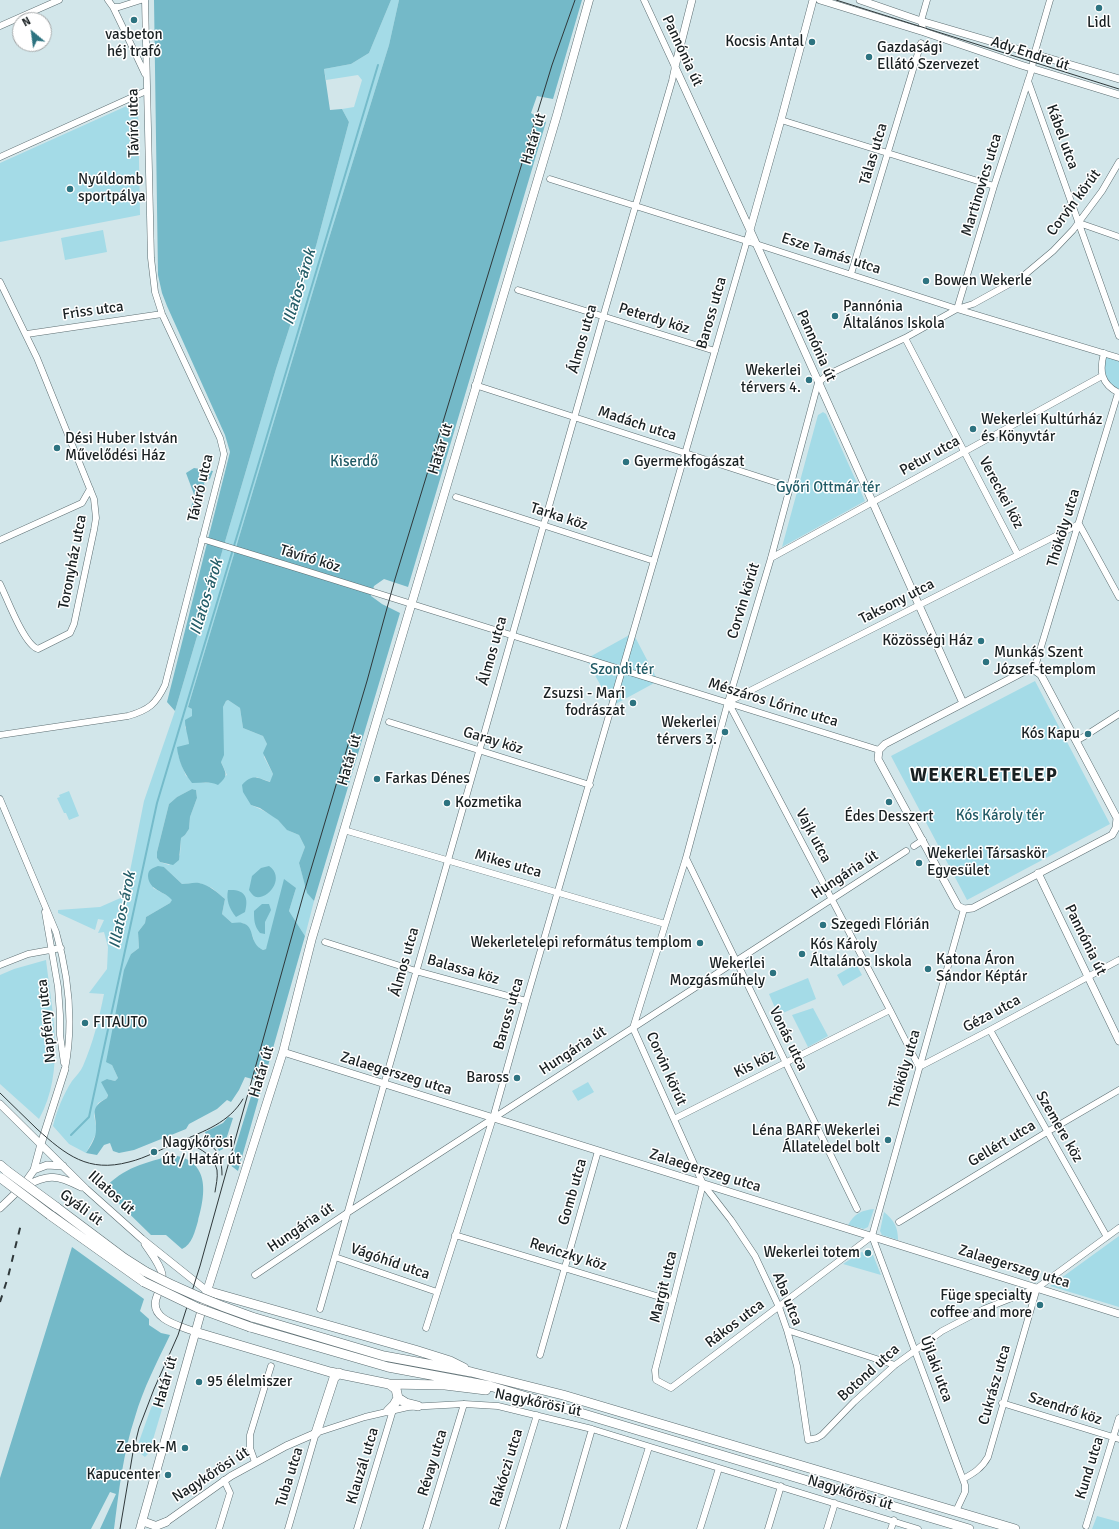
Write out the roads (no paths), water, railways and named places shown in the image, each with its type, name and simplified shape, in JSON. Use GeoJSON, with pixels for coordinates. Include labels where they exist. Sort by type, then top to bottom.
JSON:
{"type":"FeatureCollection","features":[{"type":"Feature","properties":{"kind":"main road","name":"Határ út"},"geometry":{"type":"LineString","coordinates":[[141,1525],[207,1291],[283,1052],[312,938],[589,0]]}},
{"type":"Feature","properties":{"kind":"main road","name":"Gyáli út"},"geometry":{"type":"LineString","coordinates":[[4,1168],[110,1260],[144,1282],[198,1308],[250,1327]]}},
{"type":"Feature","properties":{"kind":"main road","name":"Gyáli út"},"geometry":{"type":"LineString","coordinates":[[0,1178],[146,1272],[212,1304],[252,1317]]}},
{"type":"Feature","properties":{"kind":"main road"},"geometry":{"type":"LineString","coordinates":[[207,1291],[415,1350],[450,1361],[471,1372]]}},
{"type":"Feature","properties":{"kind":"main road","name":"Nagykőrösi út"},"geometry":{"type":"LineString","coordinates":[[252,1317],[384,1356],[471,1372],[563,1396],[1015,1529]]}},
{"type":"Feature","properties":{"kind":"main road","name":"Nagykőrösi út"},"geometry":{"type":"LineString","coordinates":[[250,1327],[382,1365],[472,1382],[505,1391],[969,1529]]}},
{"type":"Feature","properties":{"kind":"main road"},"geometry":{"type":"LineString","coordinates":[[195,1332],[339,1373],[389,1384],[445,1385],[505,1391]]}},
{"type":"Feature","properties":{"kind":"main road"},"geometry":{"type":"LineString","coordinates":[[316,1432],[334,1378],[339,1373]]}},
{"type":"Feature","properties":{"kind":"main road"},"geometry":{"type":"LineString","coordinates":[[389,1384],[396,1389],[398,1398],[390,1411]]}},
{"type":"Feature","properties":{"kind":"main road"},"geometry":{"type":"LineString","coordinates":[[398,1398],[406,1403],[418,1406]]}},
{"type":"Feature","properties":{"kind":"main road"},"geometry":{"type":"LineString","coordinates":[[141,1525],[156,1526],[166,1522]]}},
{"type":"Feature","properties":{"kind":"main road"},"geometry":{"type":"LineString","coordinates":[[158,1529],[166,1522]]}},
{"type":"Feature","properties":{"kind":"street"},"geometry":{"type":"LineString","coordinates":[[0,26],[59,0]]}},
{"type":"Feature","properties":{"kind":"street","name":"Távíró utca"},"geometry":{"type":"LineString","coordinates":[[108,0],[128,36],[146,78]]}},
{"type":"Feature","properties":{"kind":"street"},"geometry":{"type":"LineString","coordinates":[[113,7],[119,7],[141,0]]}},
{"type":"Feature","properties":{"kind":"street","name":"Távíró utca"},"geometry":{"type":"LineString","coordinates":[[0,736],[128,716],[145,711],[155,702],[164,685],[222,464],[223,447],[162,314],[155,292],[151,258],[145,0]]}},
{"type":"Feature","properties":{"kind":"street","name":"Pannónia út"},"geometry":{"type":"LineString","coordinates":[[644,0],[750,230],[963,703]]}},
{"type":"Feature","properties":{"kind":"street","name":"Álmos utca"},"geometry":{"type":"LineString","coordinates":[[320,1309],[511,635],[675,67],[692,0]]}},
{"type":"Feature","properties":{"kind":"street","name":"Baross utca"},"geometry":{"type":"LineString","coordinates":[[426,1328],[493,1118],[782,120],[813,0]]}},
{"type":"Feature","properties":{"kind":"street","name":"Ady Endre út"},"geometry":{"type":"LineString","coordinates":[[820,0],[912,28],[1032,69],[1119,95]]}},
{"type":"Feature","properties":{"kind":"street","name":"Ady Endre út"},"geometry":{"type":"LineString","coordinates":[[860,0],[921,21],[1119,80]]}},
{"type":"Feature","properties":{"kind":"street"},"geometry":{"type":"LineString","coordinates":[[924,32],[921,21],[927,0]]}},
{"type":"Feature","properties":{"kind":"street","name":"Martinovics utca"},"geometry":{"type":"LineString","coordinates":[[958,309],[994,186],[1032,69],[1034,55],[1050,0]]}},
{"type":"Feature","properties":{"kind":"street"},"geometry":{"type":"LineString","coordinates":[[912,28],[921,21]]}},
{"type":"Feature","properties":{"kind":"street","name":"Tálas utca"},"geometry":{"type":"LineString","coordinates":[[851,274],[921,43]]}},
{"type":"Feature","properties":{"kind":"street","name":"Kábel utca"},"geometry":{"type":"LineString","coordinates":[[1028,81],[1119,336]]}},
{"type":"Feature","properties":{"kind":"street"},"geometry":{"type":"LineString","coordinates":[[0,157],[146,90]]}},
{"type":"Feature","properties":{"kind":"street"},"geometry":{"type":"LineString","coordinates":[[782,120],[994,186]]}},
{"type":"Feature","properties":{"kind":"street","name":"Corvin körút"},"geometry":{"type":"LineString","coordinates":[[703,1184],[633,1028],[686,858],[728,702],[771,558],[818,383],[827,375],[905,338],[958,309],[973,304],[1022,277],[1053,251],[1079,223],[1102,191],[1119,162]]}},
{"type":"Feature","properties":{"kind":"street","name":"Esze Tamás utca"},"geometry":{"type":"LineString","coordinates":[[550,179],[958,309],[1119,358]]}},
{"type":"Feature","properties":{"kind":"street"},"geometry":{"type":"LineString","coordinates":[[1079,223],[1119,237]]}},
{"type":"Feature","properties":{"kind":"street","name":"Toronyház utca"},"geometry":{"type":"LineString","coordinates":[[0,283],[26,334],[54,396],[90,489],[96,511],[94,530],[74,624],[70,633],[38,649],[32,647],[23,633],[0,584]]}},
{"type":"Feature","properties":{"kind":"street","name":"Peterdy köz"},"geometry":{"type":"LineString","coordinates":[[518,290],[715,351]]}},
{"type":"Feature","properties":{"kind":"street","name":"Friss utca"},"geometry":{"type":"LineString","coordinates":[[26,334],[162,314]]}},
{"type":"Feature","properties":{"kind":"street","name":"Vereckei köz"},"geometry":{"type":"LineString","coordinates":[[905,338],[1018,555]]}},
{"type":"Feature","properties":{"kind":"street"},"geometry":{"type":"LineString","coordinates":[[1104,353],[1101,365],[1102,376],[1109,386],[1118,393]]}},
{"type":"Feature","properties":{"kind":"street","name":"Petur utca"},"geometry":{"type":"LineString","coordinates":[[771,558],[1102,376]]}},
{"type":"Feature","properties":{"kind":"street","name":"Madách utca"},"geometry":{"type":"LineString","coordinates":[[475,385],[790,487]]}},
{"type":"Feature","properties":{"kind":"street","name":"Thököly utca"},"geometry":{"type":"LineString","coordinates":[[1034,670],[1118,393]]}},
{"type":"Feature","properties":{"kind":"street"},"geometry":{"type":"LineString","coordinates":[[0,540],[79,504],[86,498],[90,489]]}},
{"type":"Feature","properties":{"kind":"street","name":"Tarka köz"},"geometry":{"type":"LineString","coordinates":[[456,497],[654,560]]}},
{"type":"Feature","properties":{"kind":"street"},"geometry":{"type":"LineString","coordinates":[[1079,524],[1119,597]]}},
{"type":"Feature","properties":{"kind":"street","name":"Taksony utca"},"geometry":{"type":"LineString","coordinates":[[728,702],[1079,524]]}},
{"type":"Feature","properties":{"kind":"street","name":"Távíró köz"},"geometry":{"type":"LineString","coordinates":[[202,539],[410,603]]}},
{"type":"Feature","properties":{"kind":"street"},"geometry":{"type":"LineString","coordinates":[[1112,585],[1119,581]]}},
{"type":"Feature","properties":{"kind":"street"},"geometry":{"type":"LineString","coordinates":[[410,603],[622,670]]}},
{"type":"Feature","properties":{"kind":"street","name":"Mészáros Lőrinc utca"},"geometry":{"type":"LineString","coordinates":[[622,670],[879,750]]}},
{"type":"Feature","properties":{"kind":"street"},"geometry":{"type":"LineString","coordinates":[[1034,670],[1041,676],[1117,818],[1118,828],[1112,835],[973,908],[964,909],[958,906],[878,759],[879,750],[885,744],[1025,671],[1034,670]]}},
{"type":"Feature","properties":{"kind":"street","name":"Vajk utca"},"geometry":{"type":"LineString","coordinates":[[728,702],[919,1067]]}},
{"type":"Feature","properties":{"kind":"street"},"geometry":{"type":"LineString","coordinates":[[1091,732],[1119,714]]}},
{"type":"Feature","properties":{"kind":"street","name":"Garay köz"},"geometry":{"type":"LineString","coordinates":[[389,722],[590,785]]}},
{"type":"Feature","properties":{"kind":"street"},"geometry":{"type":"LineString","coordinates":[[1076,741],[1085,736]]}},
{"type":"Feature","properties":{"kind":"street","name":"Napfény utca"},"geometry":{"type":"LineString","coordinates":[[0,799],[56,932],[61,948],[68,986],[70,1015],[69,1044],[65,1069]]}},
{"type":"Feature","properties":{"kind":"street","name":"Mikes utca"},"geometry":{"type":"LineString","coordinates":[[344,830],[665,924]]}},
{"type":"Feature","properties":{"kind":"street"},"geometry":{"type":"LineString","coordinates":[[914,846],[923,840]]}},
{"type":"Feature","properties":{"kind":"street","name":"Hungária út"},"geometry":{"type":"LineString","coordinates":[[255,1275],[347,1213],[906,851]]}},
{"type":"Feature","properties":{"kind":"street","name":"Vonás utca"},"geometry":{"type":"LineString","coordinates":[[686,858],[857,1210]]}},
{"type":"Feature","properties":{"kind":"street","name":"Pannónia út"},"geometry":{"type":"LineString","coordinates":[[1038,873],[1119,1040]]}},
{"type":"Feature","properties":{"kind":"street","name":"Napfény utca"},"geometry":{"type":"LineString","coordinates":[[43,904],[58,987],[60,1036],[65,1069]]}},
{"type":"Feature","properties":{"kind":"street","name":"Thököly utca"},"geometry":{"type":"LineString","coordinates":[[872,1236],[964,909]]}},
{"type":"Feature","properties":{"kind":"street","name":"Balassa köz"},"geometry":{"type":"LineString","coordinates":[[325,942],[416,971],[526,1001]]}},
{"type":"Feature","properties":{"kind":"street"},"geometry":{"type":"LineString","coordinates":[[0,965],[21,956],[61,948]]}},
{"type":"Feature","properties":{"kind":"street","name":"Géza utca"},"geometry":{"type":"LineString","coordinates":[[919,1067],[1119,960]]}},
{"type":"Feature","properties":{"kind":"street","name":"Kis köz"},"geometry":{"type":"LineString","coordinates":[[674,1119],[890,1010]]}},
{"type":"Feature","properties":{"kind":"street","name":"Szemere köz"},"geometry":{"type":"LineString","coordinates":[[990,1030],[1107,1237]]}},
{"type":"Feature","properties":{"kind":"street","name":"Zalaegerszeg utca"},"geometry":{"type":"LineString","coordinates":[[283,1052],[1119,1314]]}},
{"type":"Feature","properties":{"kind":"street"},"geometry":{"type":"LineString","coordinates":[[0,1208],[22,1187],[34,1170],[65,1069]]}},
{"type":"Feature","properties":{"kind":"street","name":"Gellért utca"},"geometry":{"type":"LineString","coordinates":[[899,1222],[1119,1090]]}},
{"type":"Feature","properties":{"kind":"street","name":"Illatos út"},"geometry":{"type":"LineString","coordinates":[[0,1104],[86,1190],[142,1239],[207,1291]]}},
{"type":"Feature","properties":{"kind":"street","name":"Gomb utca"},"geometry":{"type":"LineString","coordinates":[[540,1355],[598,1151]]}},
{"type":"Feature","properties":{"kind":"street"},"geometry":{"type":"LineString","coordinates":[[34,1170],[46,1165],[63,1166]]}},
{"type":"Feature","properties":{"kind":"street"},"geometry":{"type":"LineString","coordinates":[[22,1187],[49,1177],[65,1179],[86,1190]]}},
{"type":"Feature","properties":{"kind":"street","name":"Margit utca"},"geometry":{"type":"LineString","coordinates":[[670,1388],[656,1380],[655,1370],[703,1184]]}},
{"type":"Feature","properties":{"kind":"street","name":"Aba utca"},"geometry":{"type":"LineString","coordinates":[[703,1184],[731,1220],[755,1256],[778,1307],[787,1330],[796,1366],[808,1440]]}},
{"type":"Feature","properties":{"kind":"street","name":"Botond utca"},"geometry":{"type":"LineString","coordinates":[[808,1440],[822,1435],[858,1398],[895,1365],[942,1331],[984,1309],[1037,1288],[1119,1228]]}},
{"type":"Feature","properties":{"kind":"street","name":"Reviczky köz"},"geometry":{"type":"LineString","coordinates":[[456,1235],[673,1301]]}},
{"type":"Feature","properties":{"kind":"street","name":"Rákos utca"},"geometry":{"type":"LineString","coordinates":[[670,1388],[872,1236]]}},
{"type":"Feature","properties":{"kind":"street","name":"Újlaki utca"},"geometry":{"type":"LineString","coordinates":[[872,1236],[965,1485],[965,1492],[956,1511]]}},
{"type":"Feature","properties":{"kind":"street","name":"Illatos út"},"geometry":{"type":"LineString","coordinates":[[142,1239],[159,1266],[162,1274],[156,1303],[157,1311],[166,1319],[195,1332]]}},
{"type":"Feature","properties":{"kind":"street","name":"Vágóhíd utca"},"geometry":{"type":"LineString","coordinates":[[334,1257],[437,1292]]}},
{"type":"Feature","properties":{"kind":"street","name":"Cukrász utca"},"geometry":{"type":"LineString","coordinates":[[963,1479],[973,1474],[984,1464],[988,1457],[1002,1403],[1037,1288]]}},
{"type":"Feature","properties":{"kind":"street"},"geometry":{"type":"LineString","coordinates":[[787,1330],[895,1365]]}},
{"type":"Feature","properties":{"kind":"street"},"geometry":{"type":"LineString","coordinates":[[255,1462],[250,1448],[250,1435],[271,1366]]}},
{"type":"Feature","properties":{"kind":"street","name":"Szendrő köz"},"geometry":{"type":"LineString","coordinates":[[1002,1403],[1116,1439]]}},
{"type":"Feature","properties":{"kind":"street","name":"Nagykőrösi út"},"geometry":{"type":"LineString","coordinates":[[166,1522],[224,1480],[255,1462],[316,1432],[352,1420],[390,1411],[418,1406],[464,1404],[498,1406],[592,1429],[894,1520],[918,1529]]}},
{"type":"Feature","properties":{"kind":"street","name":"Révay utca"},"geometry":{"type":"LineString","coordinates":[[426,1529],[464,1404]]}},
{"type":"Feature","properties":{"kind":"street","name":"Klauzál utca"},"geometry":{"type":"LineString","coordinates":[[357,1529],[390,1411]]}},
{"type":"Feature","properties":{"kind":"street","name":"Rákóczi utca"},"geometry":{"type":"LineString","coordinates":[[502,1529],[537,1415]]}},
{"type":"Feature","properties":{"kind":"street","name":"Kund utca"},"geometry":{"type":"LineString","coordinates":[[1086,1526],[1116,1439],[1119,1418]]}},
{"type":"Feature","properties":{"kind":"street"},"geometry":{"type":"LineString","coordinates":[[563,1529],[592,1429]]}},
{"type":"Feature","properties":{"kind":"street","name":"Tuba utca"},"geometry":{"type":"LineString","coordinates":[[288,1529],[316,1432]]}},
{"type":"Feature","properties":{"kind":"street"},"geometry":{"type":"LineString","coordinates":[[623,1529],[649,1447]]}},
{"type":"Feature","properties":{"kind":"street"},"geometry":{"type":"LineString","coordinates":[[700,1529],[719,1468]]}},
{"type":"Feature","properties":{"kind":"street"},"geometry":{"type":"LineString","coordinates":[[219,1529],[230,1493],[224,1480]]}},
{"type":"Feature","properties":{"kind":"street"},"geometry":{"type":"LineString","coordinates":[[768,1529],[781,1486]]}},
{"type":"Feature","properties":{"kind":"street"},"geometry":{"type":"LineString","coordinates":[[827,1529],[835,1503]]}},
{"type":"Feature","properties":{"kind":"street"},"geometry":{"type":"LineString","coordinates":[[891,1529],[894,1520]]}},
{"type":"Feature","properties":{"kind":"waterway","name":"Illatos-árok"},"geometry":{"type":"LineString","coordinates":[[71,1135],[89,1117],[157,803],[378,65]]}},
{"type":"Feature","properties":{"kind":"tram line"},"geometry":{"type":"LineString","coordinates":[[120,1529],[133,1452],[139,1428],[154,1389],[178,1335],[200,1266],[303,896],[367,681],[395,579],[552,65],[575,0]]}},
{"type":"Feature","properties":{"kind":"tram line"},"geometry":{"type":"LineString","coordinates":[[836,0],[1119,89]]}},
{"type":"Feature","properties":{"kind":"tram line"},"geometry":{"type":"LineString","coordinates":[[0,1093],[58,1147],[78,1159],[101,1165],[114,1165],[129,1162],[207,1130],[231,1114],[243,1099]]}},
{"type":"Feature","properties":{"kind":"tram line"},"geometry":{"type":"LineString","coordinates":[[187,1139],[203,1141],[214,1148],[220,1159],[222,1175]]}},
{"type":"Feature","properties":{"kind":"tram line"},"geometry":{"type":"LineString","coordinates":[[179,1144],[191,1145],[207,1154],[212,1159],[217,1170],[215,1192]]}},
{"type":"Feature","properties":{"kind":"railway"},"geometry":{"type":"LineString","coordinates":[[0,1302],[8,1277],[21,1224]]}},
{"type":"Feature","properties":{"kind":"place","name":"Lidl"},"geometry":{"type":"Point","coordinates":[1099,8]}},
{"type":"Feature","properties":{"kind":"place","name":"vasbeton héj trafó"},"geometry":{"type":"Point","coordinates":[134,20]}},
{"type":"Feature","properties":{"kind":"place","name":"Kocsis Antal"},"geometry":{"type":"Point","coordinates":[812,42]}},
{"type":"Feature","properties":{"kind":"place","name":"Gazdasági Ellátó Szervezet"},"geometry":{"type":"Point","coordinates":[869,57]}},
{"type":"Feature","properties":{"kind":"place","name":"Nyúldomb sportpálya"},"geometry":{"type":"Point","coordinates":[70,189]}},
{"type":"Feature","properties":{"kind":"place","name":"Bowen Wekerle"},"geometry":{"type":"Point","coordinates":[926,281]}},
{"type":"Feature","properties":{"kind":"place","name":"Pannónia Általános Iskola"},"geometry":{"type":"Point","coordinates":[835,316]}},
{"type":"Feature","properties":{"kind":"place","name":"Wekerlei térvers 4."},"geometry":{"type":"Point","coordinates":[809,380]}},
{"type":"Feature","properties":{"kind":"place","name":"Wekerlei Kultúrház és Könyvtár"},"geometry":{"type":"Point","coordinates":[973,429]}},
{"type":"Feature","properties":{"kind":"place","name":"Dési Huber István Művelődési Ház"},"geometry":{"type":"Point","coordinates":[57,448]}},
{"type":"Feature","properties":{"kind":"place","name":"Gyermekfogászat"},"geometry":{"type":"Point","coordinates":[626,462]}},
{"type":"Feature","properties":{"kind":"place","name":"Közösségi Ház"},"geometry":{"type":"Point","coordinates":[981,641]}},
{"type":"Feature","properties":{"kind":"place","name":"Munkás Szent József-templom"},"geometry":{"type":"Point","coordinates":[986,662]}},
{"type":"Feature","properties":{"kind":"place","name":"Zsuzsi - Mari fodrászat"},"geometry":{"type":"Point","coordinates":[633,703]}},
{"type":"Feature","properties":{"kind":"place","name":"Wekerlei térvers 3."},"geometry":{"type":"Point","coordinates":[725,732]}},
{"type":"Feature","properties":{"kind":"place","name":"Kós Kapu"},"geometry":{"type":"Point","coordinates":[1088,734]}},
{"type":"Feature","properties":{"kind":"place","name":"Farkas Dénes"},"geometry":{"type":"Point","coordinates":[377,779]}},
{"type":"Feature","properties":{"kind":"place","name":"Édes Desszert"},"geometry":{"type":"Point","coordinates":[889,802]}},
{"type":"Feature","properties":{"kind":"place","name":"Kozmetika"},"geometry":{"type":"Point","coordinates":[447,803]}},
{"type":"Feature","properties":{"kind":"place","name":"Wekerlei Társaskör Egyesület"},"geometry":{"type":"Point","coordinates":[919,863]}},
{"type":"Feature","properties":{"kind":"place","name":"Szegedi Flórián"},"geometry":{"type":"Point","coordinates":[823,925]}},
{"type":"Feature","properties":{"kind":"place","name":"Wekerletelepi református templom"},"geometry":{"type":"Point","coordinates":[700,943]}},
{"type":"Feature","properties":{"kind":"place","name":"Kós Károly Általános Iskola"},"geometry":{"type":"Point","coordinates":[802,954]}},
{"type":"Feature","properties":{"kind":"place","name":"Katona Áron Sándor Képtár"},"geometry":{"type":"Point","coordinates":[928,969]}},
{"type":"Feature","properties":{"kind":"place","name":"Wekerlei Mozgásműhely"},"geometry":{"type":"Point","coordinates":[773,973]}},
{"type":"Feature","properties":{"kind":"place","name":"FITAUTO"},"geometry":{"type":"Point","coordinates":[85,1023]}},
{"type":"Feature","properties":{"kind":"place","name":"Baross"},"geometry":{"type":"Point","coordinates":[517,1078]}},
{"type":"Feature","properties":{"kind":"place","name":"Léna BARF Wekerlei Állateledel bolt"},"geometry":{"type":"Point","coordinates":[888,1140]}},
{"type":"Feature","properties":{"kind":"place","name":"Nagykőrösi út / Határ út"},"geometry":{"type":"Point","coordinates":[154,1152]}},
{"type":"Feature","properties":{"kind":"place","name":"Wekerlei totem"},"geometry":{"type":"Point","coordinates":[868,1253]}},
{"type":"Feature","properties":{"kind":"place","name":"Füge specialty coffee and more"},"geometry":{"type":"Point","coordinates":[1040,1305]}},
{"type":"Feature","properties":{"kind":"place","name":"95 élelmiszer"},"geometry":{"type":"Point","coordinates":[199,1382]}},
{"type":"Feature","properties":{"kind":"place","name":"Zebrek-M"},"geometry":{"type":"Point","coordinates":[185,1448]}},
{"type":"Feature","properties":{"kind":"place","name":"Kapucenter"},"geometry":{"type":"Point","coordinates":[168,1475]}},
{"type":"Feature","properties":{"kind":"district","name":"WEKERLETELEP"},"geometry":{"type":"Point","coordinates":[984,776]}},
{"type":"Feature","properties":{"kind":"park label","name":"Kiserdő"},"geometry":{"type":"Point","coordinates":[354,462]}},
{"type":"Feature","properties":{"kind":"park label","name":"Győri Ottmár tér"},"geometry":{"type":"Point","coordinates":[828,488]}},
{"type":"Feature","properties":{"kind":"park label","name":"Szondi tér"},"geometry":{"type":"Point","coordinates":[622,670]}},
{"type":"Feature","properties":{"kind":"park label","name":"Kós Károly tér"},"geometry":{"type":"Point","coordinates":[1000,816]}}]}
